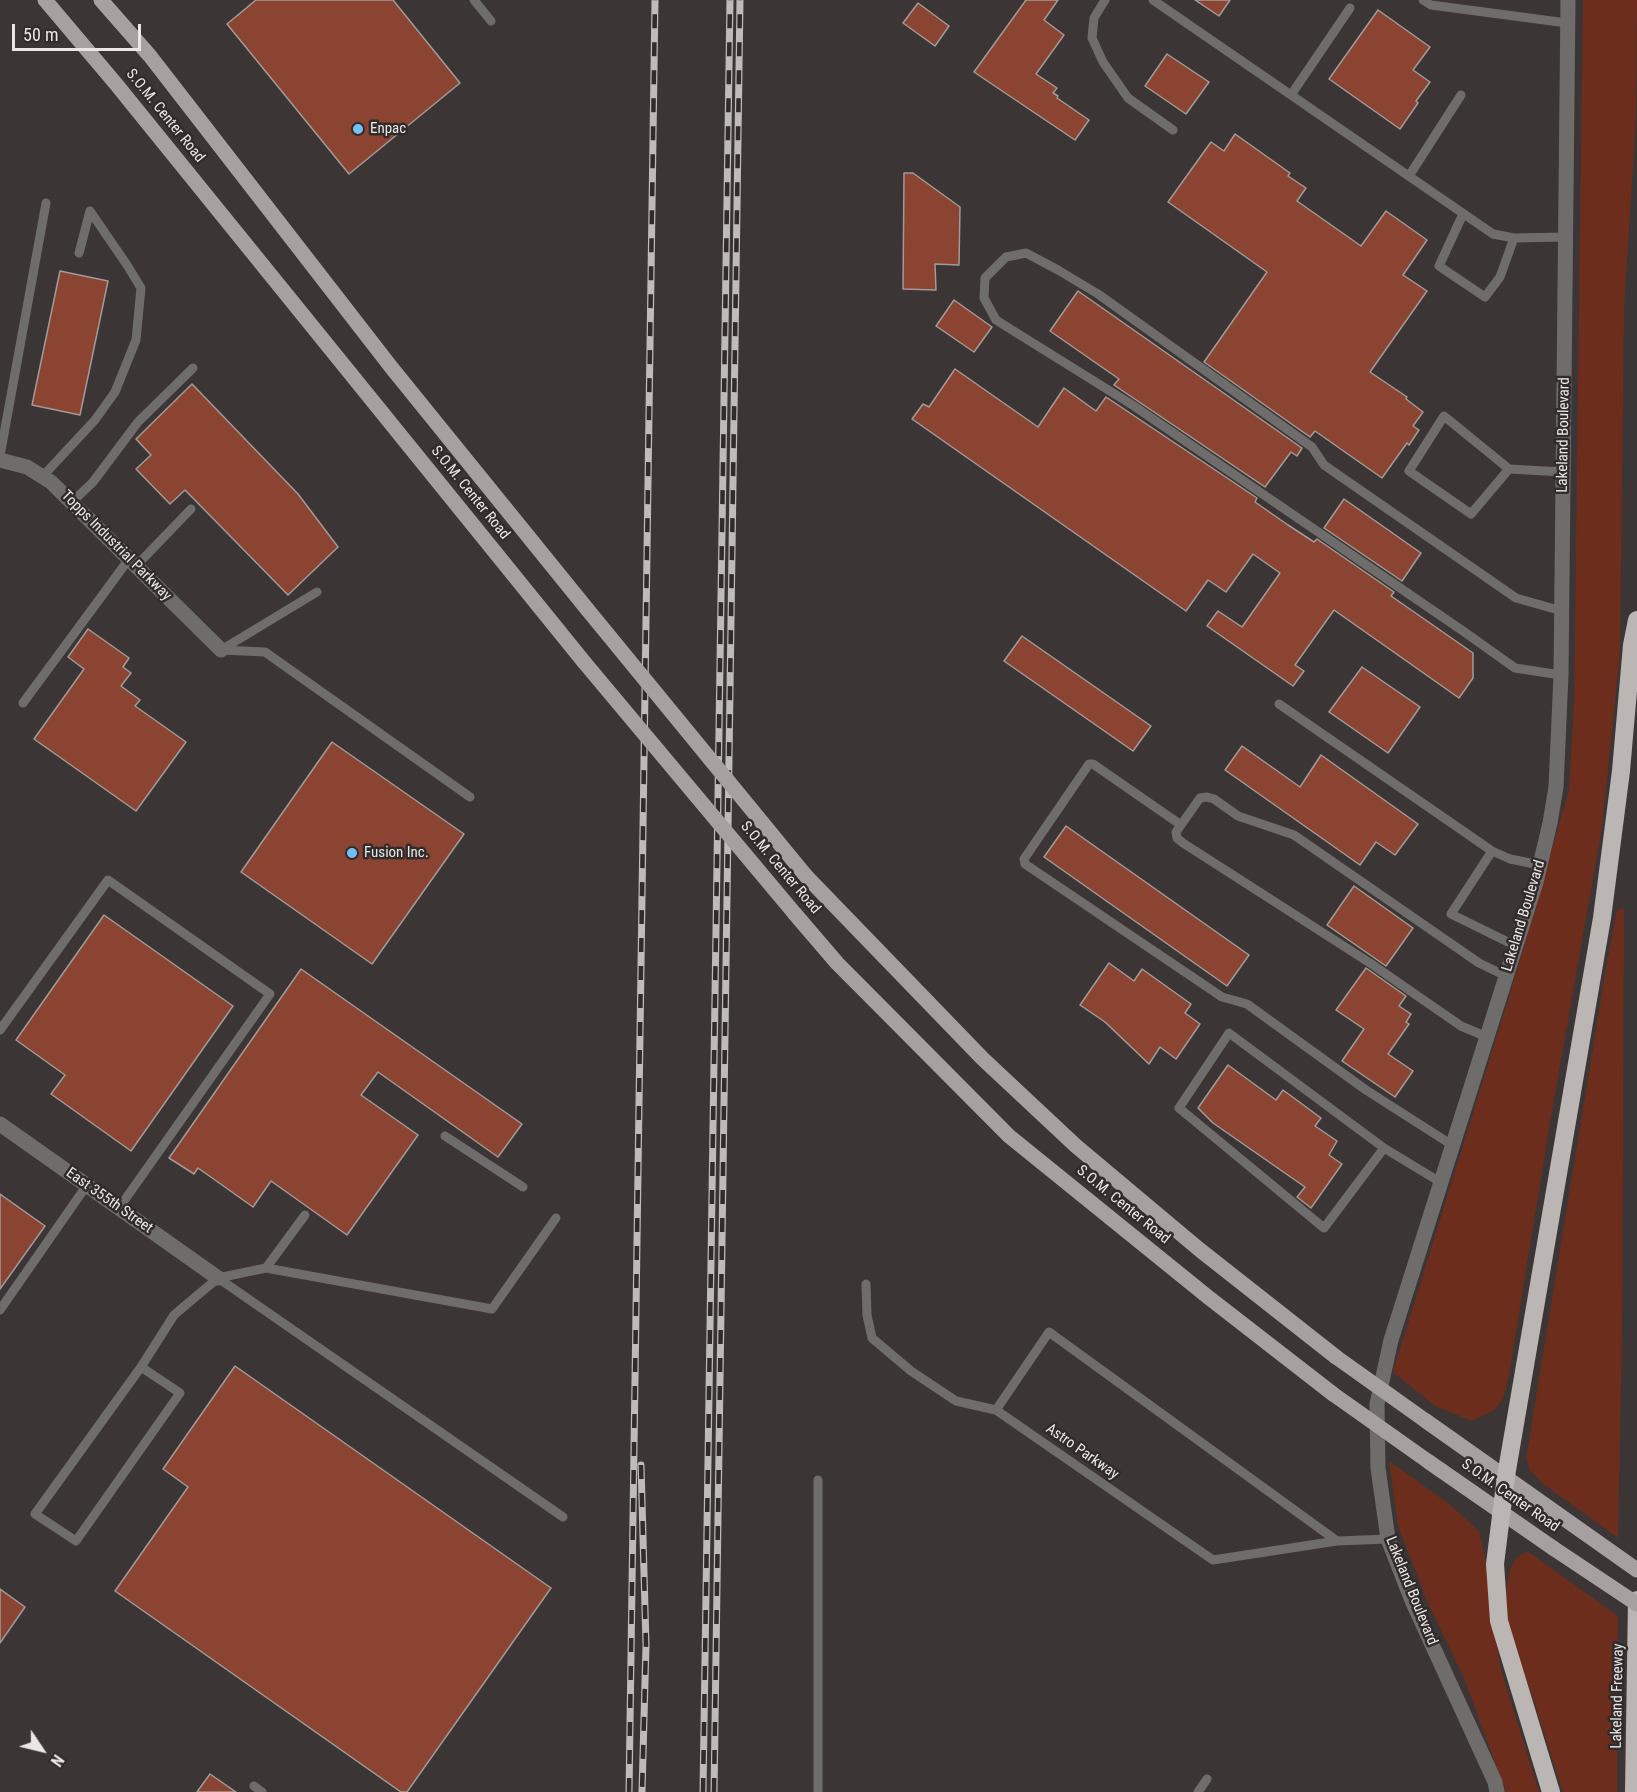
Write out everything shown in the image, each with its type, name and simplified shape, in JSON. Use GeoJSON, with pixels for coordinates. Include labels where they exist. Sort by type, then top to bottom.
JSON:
{"type":"FeatureCollection","features":[{"type":"Feature","properties":{"kind":"highway"},"geometry":{"type":"LineString","coordinates":[[1551,1792],[1499,1621],[1495,1564],[1506,1476],[1602,918],[1621,771],[1632,645],[1637,620]]}},
{"type":"Feature","properties":{"kind":"highway","name":"Lakeland Freeway"},"geometry":{"type":"LineString","coordinates":[[1634,1792],[1637,1602]]}},
{"type":"Feature","properties":{"kind":"main road","name":"S.O.M. Center Road"},"geometry":{"type":"LineString","coordinates":[[45,0],[116,84],[584,662],[837,963],[1009,1136],[1208,1297],[1332,1394],[1553,1548],[1637,1602]]}},
{"type":"Feature","properties":{"kind":"main road","name":"S.O.M. Center Road"},"geometry":{"type":"LineString","coordinates":[[101,0],[150,56],[391,367],[806,876],[983,1059],[1076,1146],[1200,1250],[1336,1357],[1637,1570]]}},
{"type":"Feature","properties":{"kind":"street","name":"Lakeland Boulevard"},"geometry":{"type":"LineString","coordinates":[[1497,1792],[1495,1782],[1413,1603],[1388,1539],[1378,1468],[1377,1404],[1391,1340],[1536,882],[1551,823],[1556,787],[1562,611],[1568,0]]}},
{"type":"Feature","properties":{"kind":"street","name":"Topps Industrial Parkway"},"geometry":{"type":"LineString","coordinates":[[0,458],[27,467],[72,502],[221,650]]}},
{"type":"Feature","properties":{"kind":"street","name":"East 355th Street"},"geometry":{"type":"LineString","coordinates":[[0,1124],[218,1278]]}},
{"type":"Feature","properties":{"kind":"lane"},"geometry":{"type":"LineString","coordinates":[[474,0],[491,21]]}},
{"type":"Feature","properties":{"kind":"lane"},"geometry":{"type":"LineString","coordinates":[[1105,0],[1094,18],[1092,38],[1103,62],[1128,98],[1173,130]]}},
{"type":"Feature","properties":{"kind":"lane"},"geometry":{"type":"LineString","coordinates":[[1153,0],[1493,234],[1514,238],[1566,237]]}},
{"type":"Feature","properties":{"kind":"lane"},"geometry":{"type":"LineString","coordinates":[[1423,0],[1431,5],[1568,23]]}},
{"type":"Feature","properties":{"kind":"lane"},"geometry":{"type":"LineString","coordinates":[[1291,95],[1350,8]]}},
{"type":"Feature","properties":{"kind":"lane"},"geometry":{"type":"LineString","coordinates":[[1409,177],[1461,95]]}},
{"type":"Feature","properties":{"kind":"lane"},"geometry":{"type":"LineString","coordinates":[[0,458],[46,203]]}},
{"type":"Feature","properties":{"kind":"lane"},"geometry":{"type":"LineString","coordinates":[[42,477],[95,420],[116,392],[136,340],[141,288],[90,211],[80,253]]}},
{"type":"Feature","properties":{"kind":"lane"},"geometry":{"type":"LineString","coordinates":[[1463,214],[1439,266],[1485,297],[1500,277],[1514,238]]}},
{"type":"Feature","properties":{"kind":"lane"},"geometry":{"type":"LineString","coordinates":[[1561,675],[1515,668],[1134,406],[996,320],[984,298],[985,278],[1006,257],[1026,253],[1058,270],[1098,294],[1312,447],[1324,465],[1516,598],[1562,611]]}},
{"type":"Feature","properties":{"kind":"lane"},"geometry":{"type":"LineString","coordinates":[[72,502],[93,482],[138,422],[193,368]]}},
{"type":"Feature","properties":{"kind":"lane"},"geometry":{"type":"LineString","coordinates":[[1509,469],[1471,514],[1409,471],[1444,416],[1509,469],[1563,472]]}},
{"type":"Feature","properties":{"kind":"lane"},"geometry":{"type":"LineString","coordinates":[[23,703],[132,562],[191,509]]}},
{"type":"Feature","properties":{"kind":"lane"},"geometry":{"type":"LineString","coordinates":[[221,650],[317,592]]}},
{"type":"Feature","properties":{"kind":"lane"},"geometry":{"type":"LineString","coordinates":[[221,650],[265,652],[470,797]]}},
{"type":"Feature","properties":{"kind":"lane"},"geometry":{"type":"LineString","coordinates":[[1279,704],[1492,851],[1510,859],[1540,865]]}},
{"type":"Feature","properties":{"kind":"lane"},"geometry":{"type":"LineString","coordinates":[[1181,825],[1093,764],[1089,764],[1024,859],[1025,864],[1222,998],[1247,1004],[1366,1090],[1452,1144]]}},
{"type":"Feature","properties":{"kind":"lane"},"geometry":{"type":"LineString","coordinates":[[1486,1037],[1461,1026],[1370,963],[1183,843],[1177,838],[1176,832],[1200,798],[1214,799],[1238,816],[1294,835],[1479,963],[1506,976]]}},
{"type":"Feature","properties":{"kind":"lane"},"geometry":{"type":"LineString","coordinates":[[1492,851],[1451,914],[1516,945]]}},
{"type":"Feature","properties":{"kind":"lane"},"geometry":{"type":"LineString","coordinates":[[0,1030],[108,880],[270,994],[120,1208]]}},
{"type":"Feature","properties":{"kind":"lane"},"geometry":{"type":"LineString","coordinates":[[1384,1148],[1324,1228],[1179,1108],[1229,1033],[1384,1148],[1440,1182]]}},
{"type":"Feature","properties":{"kind":"lane"},"geometry":{"type":"LineString","coordinates":[[445,1136],[523,1187]]}},
{"type":"Feature","properties":{"kind":"lane"},"geometry":{"type":"LineString","coordinates":[[0,1310],[87,1185]]}},
{"type":"Feature","properties":{"kind":"lane"},"geometry":{"type":"LineString","coordinates":[[266,1268],[305,1215]]}},
{"type":"Feature","properties":{"kind":"lane"},"geometry":{"type":"LineString","coordinates":[[141,1367],[180,1393],[76,1542],[35,1514],[141,1367],[174,1315],[218,1278],[266,1268],[492,1309],[555,1218]]}},
{"type":"Feature","properties":{"kind":"lane"},"geometry":{"type":"LineString","coordinates":[[218,1278],[563,1517]]}},
{"type":"Feature","properties":{"kind":"lane","name":"Astro Parkway"},"geometry":{"type":"LineString","coordinates":[[866,1284],[867,1315],[872,1338],[911,1371],[956,1401],[996,1410],[1213,1560],[1337,1540],[1388,1539]]}},
{"type":"Feature","properties":{"kind":"lane"},"geometry":{"type":"LineString","coordinates":[[996,1410],[1049,1332],[1337,1540]]}},
{"type":"Feature","properties":{"kind":"lane"},"geometry":{"type":"LineString","coordinates":[[818,1480],[818,1792]]}},
{"type":"Feature","properties":{"kind":"lane"},"geometry":{"type":"LineString","coordinates":[[1198,1792],[1207,1779]]}},
{"type":"Feature","properties":{"kind":"shaded area"},"geometry":{"type":"Polygon","coordinates":[[[1583,0],[1637,0],[1636,117],[1624,307],[1620,651],[1602,827],[1549,1128],[1509,1375],[1503,1399],[1494,1410],[1472,1421],[1435,1406],[1393,1372],[1513,984],[1569,790],[1574,707],[1583,0]]]}},
{"type":"Feature","properties":{"kind":"shaded area"},"geometry":{"type":"Polygon","coordinates":[[[1624,908],[1622,1334],[1618,1538],[1542,1483],[1530,1470],[1526,1459],[1607,962],[1617,910],[1624,908]]]}},
{"type":"Feature","properties":{"kind":"shaded area"},"geometry":{"type":"Polygon","coordinates":[[[1389,1461],[1449,1504],[1479,1531],[1486,1562],[1501,1670],[1539,1792],[1506,1792],[1464,1678],[1428,1603],[1398,1526],[1389,1461]]]}},
{"type":"Feature","properties":{"kind":"shaded area"},"geometry":{"type":"Polygon","coordinates":[[[1527,1551],[1618,1616],[1617,1792],[1563,1792],[1531,1692],[1508,1637],[1506,1592],[1509,1572],[1516,1558],[1527,1551]]]}},
{"type":"Feature","properties":{"kind":"building","name":"Enpac"},"geometry":{"type":"Polygon","coordinates":[[[256,0],[393,0],[460,83],[349,174],[227,24],[256,0]]]}},
{"type":"Feature","properties":{"kind":"building"},"geometry":{"type":"Polygon","coordinates":[[[1026,0],[1058,0],[1044,20],[1064,35],[1036,74],[1057,88],[1053,93],[1058,96],[1057,98],[1089,120],[1075,140],[974,72],[1026,0]]]}},
{"type":"Feature","properties":{"kind":"building"},"geometry":{"type":"Polygon","coordinates":[[[1195,0],[1230,0],[1219,16],[1195,0]]]}},
{"type":"Feature","properties":{"kind":"building"},"geometry":{"type":"Polygon","coordinates":[[[918,3],[949,26],[935,46],[903,23],[918,3]]]}},
{"type":"Feature","properties":{"kind":"building"},"geometry":{"type":"Polygon","coordinates":[[[1378,10],[1430,47],[1413,70],[1430,82],[1400,129],[1329,79],[1378,10]]]}},
{"type":"Feature","properties":{"kind":"building"},"geometry":{"type":"Polygon","coordinates":[[[1167,54],[1209,82],[1186,114],[1145,86],[1167,54]]]}},
{"type":"Feature","properties":{"kind":"building"},"geometry":{"type":"Polygon","coordinates":[[[1235,134],[1290,173],[1288,176],[1306,188],[1297,201],[1361,246],[1386,211],[1427,240],[1403,275],[1427,291],[1370,372],[1407,397],[1406,399],[1423,412],[1413,426],[1419,430],[1382,478],[1315,431],[1310,437],[1204,362],[1267,272],[1168,202],[1211,142],[1224,151],[1235,134]]]}},
{"type":"Feature","properties":{"kind":"building"},"geometry":{"type":"Polygon","coordinates":[[[904,173],[913,173],[960,207],[959,265],[935,264],[936,290],[903,289],[904,173]]]}},
{"type":"Feature","properties":{"kind":"building"},"geometry":{"type":"Polygon","coordinates":[[[60,271],[108,281],[80,415],[32,405],[60,271]]]}},
{"type":"Feature","properties":{"kind":"building"},"geometry":{"type":"Polygon","coordinates":[[[1078,291],[1302,448],[1297,456],[1291,452],[1265,487],[1114,385],[1119,379],[1050,331],[1078,291]]]}},
{"type":"Feature","properties":{"kind":"building"},"geometry":{"type":"Polygon","coordinates":[[[954,300],[992,327],[974,352],[936,326],[954,300]]]}},
{"type":"Feature","properties":{"kind":"building"},"geometry":{"type":"Polygon","coordinates":[[[955,369],[1038,427],[1064,388],[1096,411],[1106,397],[1257,498],[1255,502],[1288,525],[1314,542],[1317,539],[1394,592],[1391,596],[1473,653],[1473,678],[1459,698],[1334,610],[1295,665],[1304,671],[1293,686],[1207,626],[1218,611],[1242,627],[1280,573],[1253,554],[1226,592],[1208,580],[1186,611],[912,419],[923,404],[929,407],[955,369]]]}},
{"type":"Feature","properties":{"kind":"building"},"geometry":{"type":"Polygon","coordinates":[[[192,384],[298,494],[338,547],[288,595],[185,490],[170,504],[136,469],[151,455],[136,439],[192,384]]]}},
{"type":"Feature","properties":{"kind":"building"},"geometry":{"type":"Polygon","coordinates":[[[1344,499],[1421,553],[1402,581],[1324,528],[1344,499]]]}},
{"type":"Feature","properties":{"kind":"building"},"geometry":{"type":"Polygon","coordinates":[[[88,629],[129,658],[123,667],[131,673],[121,686],[140,700],[135,706],[186,742],[136,811],[34,739],[84,669],[68,657],[88,629]]]}},
{"type":"Feature","properties":{"kind":"building"},"geometry":{"type":"Polygon","coordinates":[[[1022,636],[1151,726],[1133,751],[1004,661],[1022,636]]]}},
{"type":"Feature","properties":{"kind":"building"},"geometry":{"type":"Polygon","coordinates":[[[1362,667],[1420,707],[1388,753],[1329,712],[1362,667]]]}},
{"type":"Feature","properties":{"kind":"building","name":"Fusion Inc."},"geometry":{"type":"Polygon","coordinates":[[[332,742],[464,834],[372,964],[241,872],[332,742]]]}},
{"type":"Feature","properties":{"kind":"building"},"geometry":{"type":"Polygon","coordinates":[[[1242,746],[1300,787],[1321,755],[1418,824],[1395,855],[1376,842],[1360,865],[1225,770],[1242,746]]]}},
{"type":"Feature","properties":{"kind":"building"},"geometry":{"type":"Polygon","coordinates":[[[1066,826],[1249,955],[1227,986],[1044,857],[1066,826]]]}},
{"type":"Feature","properties":{"kind":"building"},"geometry":{"type":"Polygon","coordinates":[[[1354,886],[1413,928],[1386,966],[1327,925],[1354,886]]]}},
{"type":"Feature","properties":{"kind":"building"},"geometry":{"type":"Polygon","coordinates":[[[104,915],[233,1006],[131,1151],[51,1094],[65,1075],[16,1040],[104,915]]]}},
{"type":"Feature","properties":{"kind":"building"},"geometry":{"type":"Polygon","coordinates":[[[1109,963],[1134,981],[1142,969],[1191,1004],[1185,1013],[1200,1024],[1176,1059],[1160,1047],[1149,1064],[1105,1022],[1080,1005],[1109,963]]]}},
{"type":"Feature","properties":{"kind":"building"},"geometry":{"type":"Polygon","coordinates":[[[1366,968],[1406,996],[1399,1006],[1411,1014],[1406,1022],[1409,1024],[1388,1054],[1413,1071],[1395,1097],[1342,1061],[1364,1029],[1336,1010],[1366,968]]]}},
{"type":"Feature","properties":{"kind":"building"},"geometry":{"type":"Polygon","coordinates":[[[301,969],[522,1124],[498,1157],[378,1072],[361,1095],[418,1135],[347,1235],[271,1181],[253,1207],[198,1168],[194,1174],[169,1158],[301,969]]]}},
{"type":"Feature","properties":{"kind":"building"},"geometry":{"type":"Polygon","coordinates":[[[1228,1065],[1276,1100],[1283,1090],[1321,1118],[1315,1126],[1337,1141],[1329,1155],[1342,1164],[1311,1208],[1297,1197],[1305,1187],[1213,1123],[1198,1108],[1228,1065]]]}},
{"type":"Feature","properties":{"kind":"building"},"geometry":{"type":"Polygon","coordinates":[[[0,1194],[45,1226],[0,1289],[0,1194]]]}},
{"type":"Feature","properties":{"kind":"building"},"geometry":{"type":"Polygon","coordinates":[[[235,1366],[551,1588],[407,1792],[401,1792],[115,1591],[188,1487],[163,1469],[235,1366]]]}},
{"type":"Feature","properties":{"kind":"building"},"geometry":{"type":"Polygon","coordinates":[[[0,1589],[25,1607],[0,1643],[0,1589]]]}},
{"type":"Feature","properties":{"kind":"building"},"geometry":{"type":"Polygon","coordinates":[[[210,1774],[236,1792],[197,1792],[210,1774]]]}},
{"type":"Feature","properties":{"kind":"railway"},"geometry":{"type":"LineString","coordinates":[[629,1792],[655,0]]}},
{"type":"Feature","properties":{"kind":"railway"},"geometry":{"type":"LineString","coordinates":[[703,1792],[730,0]]}},
{"type":"Feature","properties":{"kind":"railway"},"geometry":{"type":"LineString","coordinates":[[714,1792],[740,0]]}},
{"type":"Feature","properties":{"kind":"railway"},"geometry":{"type":"LineString","coordinates":[[641,1465],[646,1645],[642,1792]]}},
{"type":"Feature","properties":{"kind":"place","name":"Enpac"},"geometry":{"type":"Point","coordinates":[358,129]}},
{"type":"Feature","properties":{"kind":"place","name":"Fusion Inc."},"geometry":{"type":"Point","coordinates":[352,853]}}]}
